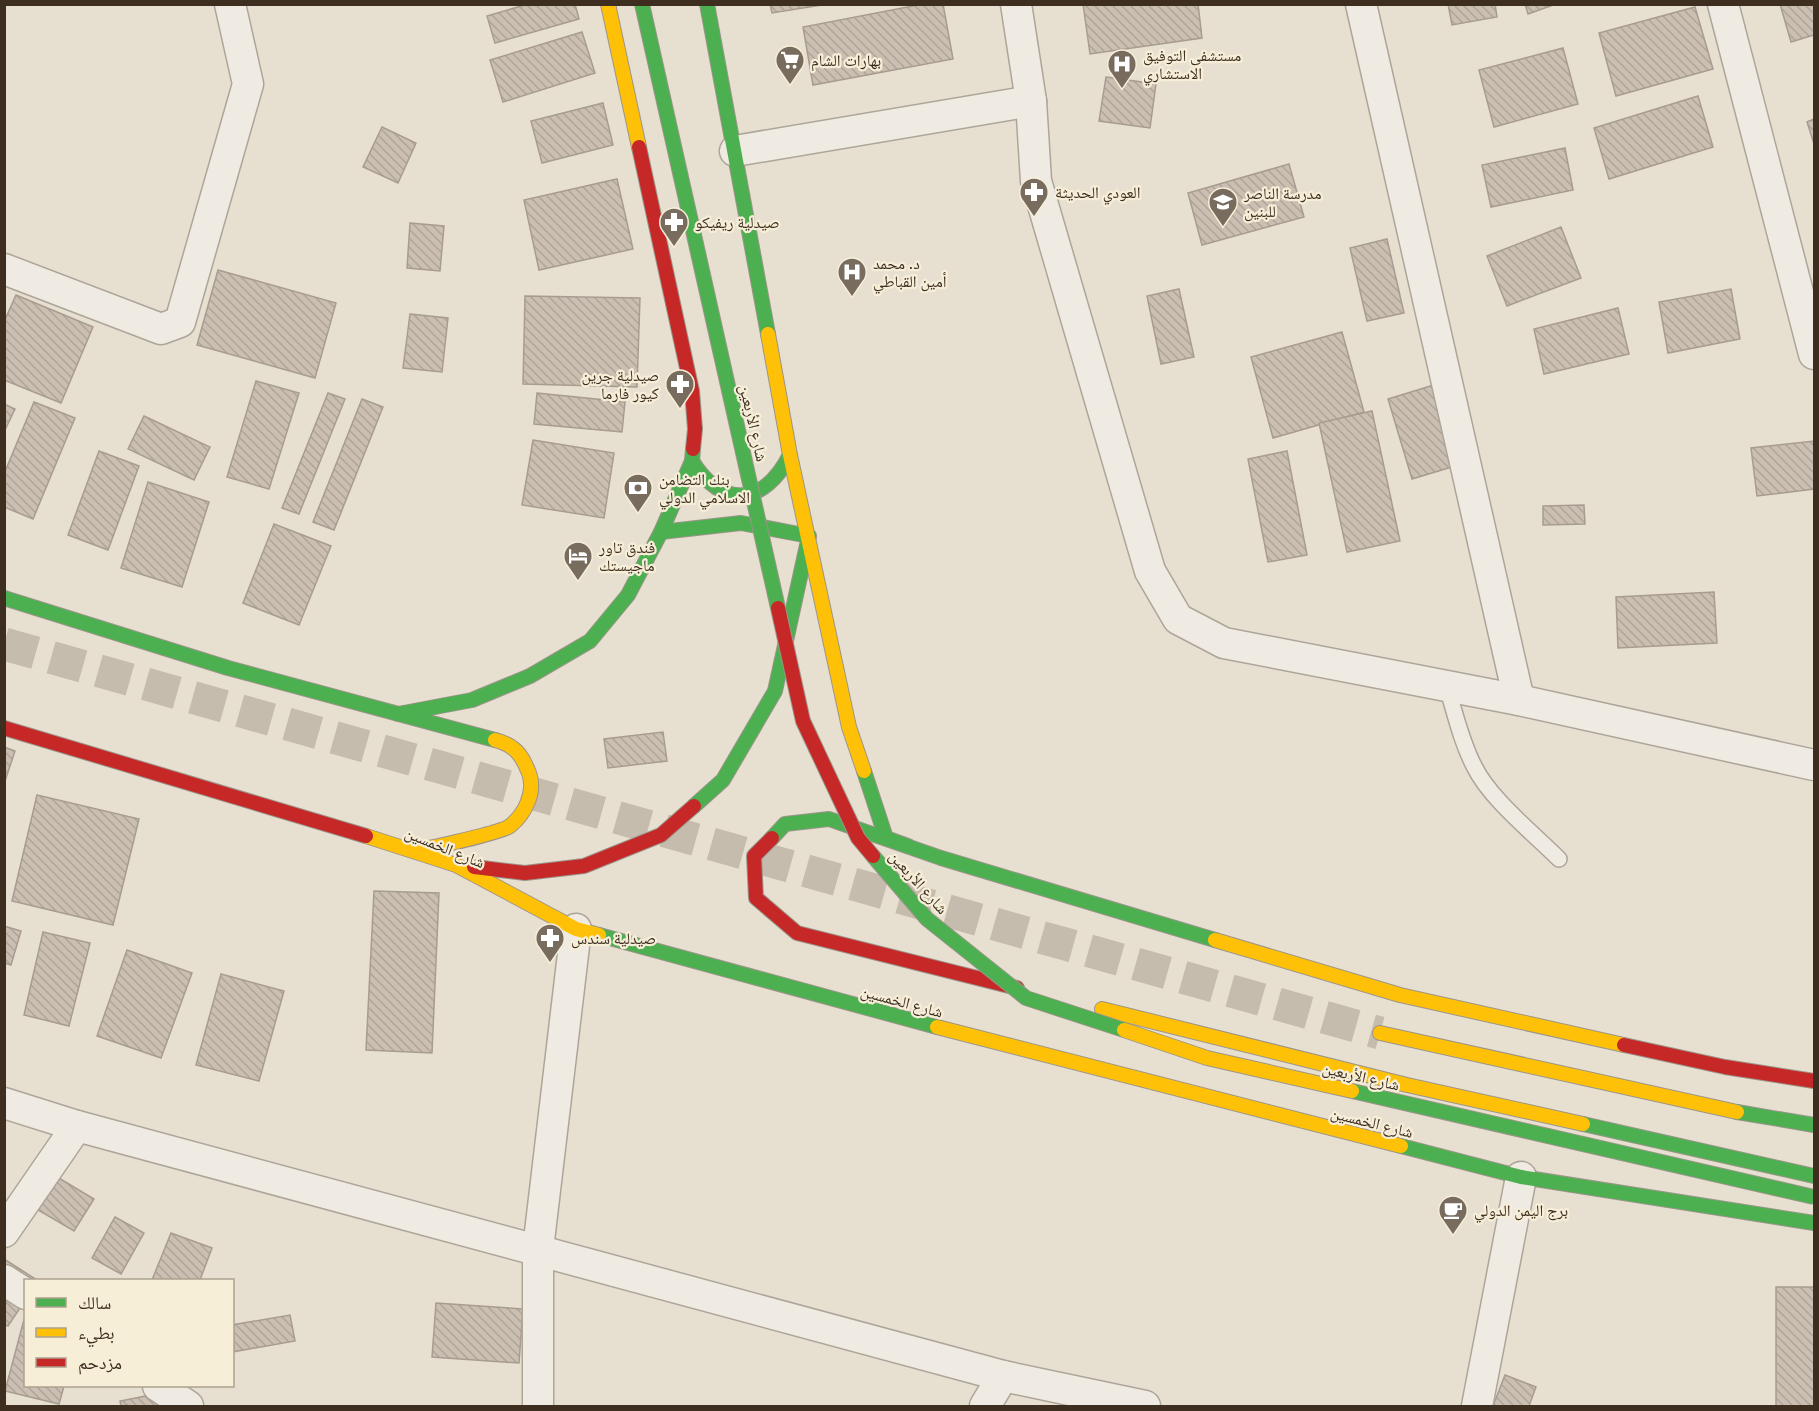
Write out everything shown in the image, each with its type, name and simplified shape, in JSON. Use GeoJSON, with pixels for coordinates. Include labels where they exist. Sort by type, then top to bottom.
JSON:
{"type":"FeatureCollection","features":[{"type":"Feature","properties":{"kind":"main road"},"geometry":{"type":"LineString","coordinates":[[398,714],[472,700],[530,676],[590,641],[628,595],[661,532],[692,461],[695,429],[692,391],[608,4]]}},
{"type":"Feature","properties":{"kind":"main road","name":"شارع الأربعين"},"geometry":{"type":"LineString","coordinates":[[642,4],[803,721],[858,838],[927,919],[1026,998],[1207,1058],[1815,1197]]}},
{"type":"Feature","properties":{"kind":"main road","name":"شارع الأربعين"},"geometry":{"type":"LineString","coordinates":[[707,4],[790,455],[849,727],[886,838],[941,858]]}},
{"type":"Feature","properties":{"kind":"main road"},"geometry":{"type":"LineString","coordinates":[[692,461],[700,476],[712,487],[727,495],[744,496],[760,493],[774,483],[784,470],[790,455]]}},
{"type":"Feature","properties":{"kind":"main road"},"geometry":{"type":"LineString","coordinates":[[456,866],[525,873],[584,866],[661,835],[723,780],[775,691],[809,536],[741,523],[661,532]]}},
{"type":"Feature","properties":{"kind":"main road"},"geometry":{"type":"LineString","coordinates":[[4,598],[228,668],[506,742],[522,755],[532,782],[527,807],[509,827],[417,851]]}},
{"type":"Feature","properties":{"kind":"main road","name":"شارع الخمسين"},"geometry":{"type":"LineString","coordinates":[[4,728],[417,851],[456,866],[576,929],[962,1034],[1521,1177],[1815,1223]]}},
{"type":"Feature","properties":{"kind":"main road"},"geometry":{"type":"LineString","coordinates":[[1815,1081],[1725,1067],[1400,995],[941,858],[829,819],[785,824],[754,856],[756,898],[797,933],[1407,1085],[1815,1176]]}},
{"type":"Feature","properties":{"kind":"main road"},"geometry":{"type":"LineString","coordinates":[[1380,1033],[1755,1116],[1815,1125]]}},
{"type":"Feature","properties":{"kind":"street"},"geometry":{"type":"LineString","coordinates":[[4,269],[161,329],[180,322],[248,84],[230,4]]}},
{"type":"Feature","properties":{"kind":"street"},"geometry":{"type":"LineString","coordinates":[[1016,4],[1031,101],[1036,181],[1150,571],[1178,619],[1224,643],[1519,700],[1815,765]]}},
{"type":"Feature","properties":{"kind":"street"},"geometry":{"type":"LineString","coordinates":[[1361,4],[1519,700]]}},
{"type":"Feature","properties":{"kind":"street"},"geometry":{"type":"LineString","coordinates":[[1723,4],[1815,354]]}},
{"type":"Feature","properties":{"kind":"street"},"geometry":{"type":"LineString","coordinates":[[735,151],[1031,101]]}},
{"type":"Feature","properties":{"kind":"street"},"geometry":{"type":"LineString","coordinates":[[538,1407],[538,1249],[576,929]]}},
{"type":"Feature","properties":{"kind":"street"},"geometry":{"type":"LineString","coordinates":[[4,1103],[77,1126],[1003,1376],[1145,1407]]}},
{"type":"Feature","properties":{"kind":"street"},"geometry":{"type":"LineString","coordinates":[[4,1232],[77,1126]]}},
{"type":"Feature","properties":{"kind":"street"},"geometry":{"type":"LineString","coordinates":[[1477,1407],[1521,1177]]}},
{"type":"Feature","properties":{"kind":"street"},"geometry":{"type":"LineString","coordinates":[[4,1280],[24,1293]]}},
{"type":"Feature","properties":{"kind":"street"},"geometry":{"type":"LineString","coordinates":[[985,1407],[1003,1376]]}},
{"type":"Feature","properties":{"kind":"street"},"geometry":{"type":"LineString","coordinates":[[159,1387],[188,1407]]}},
{"type":"Feature","properties":{"kind":"lane"},"geometry":{"type":"LineString","coordinates":[[1447,687],[1464,744],[1474,768],[1488,787],[1559,859]]}},
{"type":"Feature","properties":{"kind":"building"},"geometry":{"type":"Polygon","coordinates":[[[528,4],[575,4],[579,19],[495,43],[487,16],[528,4]]]}},
{"type":"Feature","properties":{"kind":"building"},"geometry":{"type":"Polygon","coordinates":[[[770,4],[828,4],[772,13],[770,4]]]}},
{"type":"Feature","properties":{"kind":"building"},"geometry":{"type":"Polygon","coordinates":[[[923,4],[943,4],[953,59],[813,85],[803,27],[923,4]]]}},
{"type":"Feature","properties":{"kind":"building"},"geometry":{"type":"Polygon","coordinates":[[[1083,4],[1198,4],[1202,38],[1090,54],[1083,4]]]}},
{"type":"Feature","properties":{"kind":"building"},"geometry":{"type":"Polygon","coordinates":[[[1448,4],[1495,4],[1497,17],[1452,25],[1448,4]]]}},
{"type":"Feature","properties":{"kind":"building"},"geometry":{"type":"Polygon","coordinates":[[[1525,4],[1556,4],[1528,14],[1525,4]]]}},
{"type":"Feature","properties":{"kind":"building"},"geometry":{"type":"Polygon","coordinates":[[[1780,4],[1814,4],[1814,35],[1791,42],[1780,4]]]}},
{"type":"Feature","properties":{"kind":"building"},"geometry":{"type":"Polygon","coordinates":[[[1695,7],[1713,69],[1616,96],[1599,33],[1695,7]]]}},
{"type":"Feature","properties":{"kind":"building"},"geometry":{"type":"Polygon","coordinates":[[[582,32],[595,73],[503,102],[490,60],[582,32]]]}},
{"type":"Feature","properties":{"kind":"building"},"geometry":{"type":"Polygon","coordinates":[[[1563,48],[1578,104],[1494,127],[1479,70],[1563,48]]]}},
{"type":"Feature","properties":{"kind":"building"},"geometry":{"type":"Polygon","coordinates":[[[1106,77],[1156,84],[1150,128],[1099,121],[1106,77]]]}},
{"type":"Feature","properties":{"kind":"building"},"geometry":{"type":"Polygon","coordinates":[[[1698,96],[1713,147],[1609,179],[1594,128],[1698,96]]]}},
{"type":"Feature","properties":{"kind":"building"},"geometry":{"type":"Polygon","coordinates":[[[603,103],[613,145],[542,163],[531,121],[603,103]]]}},
{"type":"Feature","properties":{"kind":"building"},"geometry":{"type":"Polygon","coordinates":[[[1814,119],[1814,144],[1807,122],[1814,119]]]}},
{"type":"Feature","properties":{"kind":"building"},"geometry":{"type":"Polygon","coordinates":[[[382,127],[416,143],[398,183],[363,167],[382,127]]]}},
{"type":"Feature","properties":{"kind":"building"},"geometry":{"type":"Polygon","coordinates":[[[1565,148],[1573,190],[1491,207],[1482,165],[1565,148]]]}},
{"type":"Feature","properties":{"kind":"building"},"geometry":{"type":"Polygon","coordinates":[[[1289,164],[1304,217],[1202,245],[1188,193],[1289,164]]]}},
{"type":"Feature","properties":{"kind":"building"},"geometry":{"type":"Polygon","coordinates":[[[617,179],[633,249],[539,270],[524,200],[617,179]]]}},
{"type":"Feature","properties":{"kind":"building"},"geometry":{"type":"Polygon","coordinates":[[[410,223],[444,226],[440,271],[407,268],[410,223]]]}},
{"type":"Feature","properties":{"kind":"building"},"geometry":{"type":"Polygon","coordinates":[[[1561,227],[1581,278],[1507,306],[1487,256],[1561,227]]]}},
{"type":"Feature","properties":{"kind":"building"},"geometry":{"type":"Polygon","coordinates":[[[1387,239],[1404,313],[1367,321],[1350,248],[1387,239]]]}},
{"type":"Feature","properties":{"kind":"building"},"geometry":{"type":"Polygon","coordinates":[[[218,270],[336,303],[315,378],[197,345],[218,270]]]}},
{"type":"Feature","properties":{"kind":"building"},"geometry":{"type":"Polygon","coordinates":[[[1179,289],[1194,357],[1161,364],[1147,296],[1179,289]]]}},
{"type":"Feature","properties":{"kind":"building"},"geometry":{"type":"Polygon","coordinates":[[[1731,289],[1740,339],[1668,353],[1659,302],[1731,289]]]}},
{"type":"Feature","properties":{"kind":"building"},"geometry":{"type":"Polygon","coordinates":[[[16,295],[93,327],[61,403],[4,380],[4,322],[16,295]]]}},
{"type":"Feature","properties":{"kind":"building"},"geometry":{"type":"Polygon","coordinates":[[[525,296],[640,298],[637,387],[523,384],[525,296]]]}},
{"type":"Feature","properties":{"kind":"building"},"geometry":{"type":"Polygon","coordinates":[[[1618,308],[1629,354],[1544,374],[1534,329],[1618,308]]]}},
{"type":"Feature","properties":{"kind":"building"},"geometry":{"type":"Polygon","coordinates":[[[410,314],[448,318],[442,372],[403,368],[410,314]]]}},
{"type":"Feature","properties":{"kind":"building"},"geometry":{"type":"Polygon","coordinates":[[[1342,332],[1364,412],[1273,438],[1251,357],[1342,332]]]}},
{"type":"Feature","properties":{"kind":"building"},"geometry":{"type":"Polygon","coordinates":[[[1450,380],[1475,460],[1412,479],[1388,399],[1450,380]]]}},
{"type":"Feature","properties":{"kind":"building"},"geometry":{"type":"Polygon","coordinates":[[[256,381],[299,393],[269,489],[227,477],[256,381]]]}},
{"type":"Feature","properties":{"kind":"building"},"geometry":{"type":"Polygon","coordinates":[[[328,393],[345,399],[299,514],[282,508],[328,393]]]}},
{"type":"Feature","properties":{"kind":"building"},"geometry":{"type":"Polygon","coordinates":[[[537,393],[625,402],[622,432],[534,424],[537,393]]]}},
{"type":"Feature","properties":{"kind":"building"},"geometry":{"type":"Polygon","coordinates":[[[362,399],[383,407],[334,530],[313,522],[362,399]]]}},
{"type":"Feature","properties":{"kind":"building"},"geometry":{"type":"Polygon","coordinates":[[[34,402],[75,418],[33,519],[4,507],[4,474],[34,402]]]}},
{"type":"Feature","properties":{"kind":"building"},"geometry":{"type":"Polygon","coordinates":[[[4,404],[15,409],[4,432],[4,404]]]}},
{"type":"Feature","properties":{"kind":"building"},"geometry":{"type":"Polygon","coordinates":[[[1372,411],[1400,541],[1347,552],[1319,423],[1372,411]]]}},
{"type":"Feature","properties":{"kind":"building"},"geometry":{"type":"Polygon","coordinates":[[[144,416],[210,447],[194,480],[128,449],[144,416]]]}},
{"type":"Feature","properties":{"kind":"building"},"geometry":{"type":"Polygon","coordinates":[[[533,440],[614,453],[604,518],[522,505],[533,440]]]}},
{"type":"Feature","properties":{"kind":"building"},"geometry":{"type":"Polygon","coordinates":[[[1814,441],[1814,489],[1757,496],[1751,448],[1814,441]]]}},
{"type":"Feature","properties":{"kind":"building"},"geometry":{"type":"Polygon","coordinates":[[[99,451],[139,466],[108,550],[68,535],[99,451]]]}},
{"type":"Feature","properties":{"kind":"building"},"geometry":{"type":"Polygon","coordinates":[[[1287,451],[1307,555],[1268,562],[1248,459],[1287,451]]]}},
{"type":"Feature","properties":{"kind":"building"},"geometry":{"type":"Polygon","coordinates":[[[148,482],[209,502],[182,587],[121,568],[148,482]]]}},
{"type":"Feature","properties":{"kind":"building"},"geometry":{"type":"Polygon","coordinates":[[[1584,505],[1585,524],[1543,525],[1543,506],[1584,505]]]}},
{"type":"Feature","properties":{"kind":"building"},"geometry":{"type":"Polygon","coordinates":[[[274,524],[331,546],[299,625],[243,603],[274,524]]]}},
{"type":"Feature","properties":{"kind":"building"},"geometry":{"type":"Polygon","coordinates":[[[1714,592],[1717,643],[1618,648],[1616,597],[1714,592]]]}},
{"type":"Feature","properties":{"kind":"building"},"geometry":{"type":"Polygon","coordinates":[[[663,732],[667,761],[608,768],[604,739],[663,732]]]}},
{"type":"Feature","properties":{"kind":"building"},"geometry":{"type":"Polygon","coordinates":[[[4,747],[15,751],[4,784],[4,747]]]}},
{"type":"Feature","properties":{"kind":"building"},"geometry":{"type":"Polygon","coordinates":[[[37,795],[139,819],[113,925],[12,901],[37,795]]]}},
{"type":"Feature","properties":{"kind":"building"},"geometry":{"type":"Polygon","coordinates":[[[374,891],[439,893],[432,1053],[366,1050],[374,891]]]}},
{"type":"Feature","properties":{"kind":"building"},"geometry":{"type":"Polygon","coordinates":[[[4,926],[21,931],[11,965],[4,963],[4,926]]]}},
{"type":"Feature","properties":{"kind":"building"},"geometry":{"type":"Polygon","coordinates":[[[43,932],[90,943],[69,1026],[24,1015],[43,932]]]}},
{"type":"Feature","properties":{"kind":"building"},"geometry":{"type":"Polygon","coordinates":[[[127,950],[192,973],[161,1058],[97,1036],[127,950]]]}},
{"type":"Feature","properties":{"kind":"building"},"geometry":{"type":"Polygon","coordinates":[[[221,974],[284,991],[259,1081],[196,1065],[221,974]]]}},
{"type":"Feature","properties":{"kind":"building"},"geometry":{"type":"Polygon","coordinates":[[[52,1174],[94,1199],[74,1231],[33,1207],[52,1174]]]}},
{"type":"Feature","properties":{"kind":"building"},"geometry":{"type":"Polygon","coordinates":[[[115,1217],[144,1233],[121,1274],[92,1258],[115,1217]]]}},
{"type":"Feature","properties":{"kind":"building"},"geometry":{"type":"Polygon","coordinates":[[[171,1233],[212,1248],[200,1279],[152,1279],[171,1233]]]}},
{"type":"Feature","properties":{"kind":"building"},"geometry":{"type":"Polygon","coordinates":[[[4,1259],[35,1279],[24,1279],[24,1302],[8,1326],[4,1324],[4,1259]]]}},
{"type":"Feature","properties":{"kind":"building"},"geometry":{"type":"Polygon","coordinates":[[[1776,1287],[1814,1287],[1814,1406],[1776,1406],[1776,1287]]]}},
{"type":"Feature","properties":{"kind":"building"},"geometry":{"type":"Polygon","coordinates":[[[436,1303],[523,1309],[519,1363],[432,1357],[436,1303]]]}},
{"type":"Feature","properties":{"kind":"building"},"geometry":{"type":"Polygon","coordinates":[[[290,1315],[295,1341],[234,1352],[234,1325],[290,1315]]]}},
{"type":"Feature","properties":{"kind":"building"},"geometry":{"type":"Polygon","coordinates":[[[24,1320],[24,1387],[64,1387],[59,1404],[5,1391],[24,1320]]]}},
{"type":"Feature","properties":{"kind":"building"},"geometry":{"type":"Polygon","coordinates":[[[1505,1375],[1536,1387],[1529,1406],[1493,1406],[1505,1375]]]}},
{"type":"Feature","properties":{"kind":"building"},"geometry":{"type":"Polygon","coordinates":[[[156,1394],[158,1406],[121,1406],[120,1401],[156,1394]]]}},
{"type":"Feature","properties":{"kind":"tunnel"},"geometry":{"type":"LineString","coordinates":[[4,644],[1380,1033]]}},
{"type":"Feature","properties":{"kind":"traffic: fast"},"geometry":{"type":"LineString","coordinates":[[642,4],[778,608]]}},
{"type":"Feature","properties":{"kind":"traffic: fast"},"geometry":{"type":"LineString","coordinates":[[707,4],[768,334]]}},
{"type":"Feature","properties":{"kind":"traffic: fast"},"geometry":{"type":"LineString","coordinates":[[398,714],[472,700],[530,676],[590,641],[628,595],[661,532],[692,461],[693,449]]}},
{"type":"Feature","properties":{"kind":"traffic: fast"},"geometry":{"type":"LineString","coordinates":[[692,461],[704,477],[717,488],[730,494],[743,495],[756,492],[768,484],[780,472],[790,455]]}},
{"type":"Feature","properties":{"kind":"traffic: fast"},"geometry":{"type":"LineString","coordinates":[[661,532],[741,523],[809,536],[775,691],[723,780],[694,806]]}},
{"type":"Feature","properties":{"kind":"traffic: fast"},"geometry":{"type":"LineString","coordinates":[[4,598],[228,668],[495,740]]}},
{"type":"Feature","properties":{"kind":"traffic: fast"},"geometry":{"type":"LineString","coordinates":[[864,771],[886,838],[908,846]]}},
{"type":"Feature","properties":{"kind":"traffic: fast"},"geometry":{"type":"LineString","coordinates":[[772,838],[785,824],[829,819],[941,858],[1215,940]]}},
{"type":"Feature","properties":{"kind":"traffic: fast"},"geometry":{"type":"LineString","coordinates":[[873,856],[927,919],[1026,998],[1124,1030]]}},
{"type":"Feature","properties":{"kind":"traffic: fast"},"geometry":{"type":"LineString","coordinates":[[599,935],[937,1027]]}},
{"type":"Feature","properties":{"kind":"traffic: fast"},"geometry":{"type":"LineString","coordinates":[[1352,1091],[1814,1197]]}},
{"type":"Feature","properties":{"kind":"traffic: fast"},"geometry":{"type":"LineString","coordinates":[[1737,1112],[1814,1125]]}},
{"type":"Feature","properties":{"kind":"traffic: fast"},"geometry":{"type":"LineString","coordinates":[[1583,1124],[1814,1176]]}},
{"type":"Feature","properties":{"kind":"traffic: fast"},"geometry":{"type":"LineString","coordinates":[[1401,1146],[1521,1177],[1814,1223]]}},
{"type":"Feature","properties":{"kind":"traffic: slow"},"geometry":{"type":"LineString","coordinates":[[608,4],[639,147]]}},
{"type":"Feature","properties":{"kind":"traffic: slow"},"geometry":{"type":"LineString","coordinates":[[768,334],[790,455],[849,727],[864,771]]}},
{"type":"Feature","properties":{"kind":"traffic: slow"},"geometry":{"type":"LineString","coordinates":[[417,851],[504,829],[520,815],[530,795],[529,773],[524,761],[513,748],[495,740]]}},
{"type":"Feature","properties":{"kind":"traffic: slow"},"geometry":{"type":"LineString","coordinates":[[366,836],[456,865],[576,929],[599,935]]}},
{"type":"Feature","properties":{"kind":"traffic: slow"},"geometry":{"type":"LineString","coordinates":[[1215,940],[1400,995],[1624,1045]]}},
{"type":"Feature","properties":{"kind":"traffic: slow"},"geometry":{"type":"LineString","coordinates":[[1102,1009],[1407,1085],[1583,1124]]}},
{"type":"Feature","properties":{"kind":"traffic: slow"},"geometry":{"type":"LineString","coordinates":[[937,1027],[1401,1146]]}},
{"type":"Feature","properties":{"kind":"traffic: slow"},"geometry":{"type":"LineString","coordinates":[[1124,1030],[1207,1058],[1352,1091]]}},
{"type":"Feature","properties":{"kind":"traffic: slow"},"geometry":{"type":"LineString","coordinates":[[1380,1033],[1737,1112]]}},
{"type":"Feature","properties":{"kind":"traffic: jam"},"geometry":{"type":"LineString","coordinates":[[639,147],[692,391],[695,429],[693,449]]}},
{"type":"Feature","properties":{"kind":"traffic: jam"},"geometry":{"type":"LineString","coordinates":[[778,608],[803,721],[858,838],[873,856]]}},
{"type":"Feature","properties":{"kind":"traffic: jam"},"geometry":{"type":"LineString","coordinates":[[4,728],[366,836]]}},
{"type":"Feature","properties":{"kind":"traffic: jam"},"geometry":{"type":"LineString","coordinates":[[474,867],[525,873],[584,866],[661,835],[694,806]]}},
{"type":"Feature","properties":{"kind":"traffic: jam"},"geometry":{"type":"LineString","coordinates":[[772,838],[754,856],[756,898],[797,933],[1017,988]]}},
{"type":"Feature","properties":{"kind":"traffic: jam"},"geometry":{"type":"LineString","coordinates":[[1624,1045],[1725,1067],[1814,1081]]}},
{"type":"Feature","properties":{"kind":"place","name":"بهارات الشام"},"geometry":{"type":"Point","coordinates":[790,86]}},
{"type":"Feature","properties":{"kind":"place","name":"مستشفى التوفيق الاستشاري"},"geometry":{"type":"Point","coordinates":[1122,90]}},
{"type":"Feature","properties":{"kind":"place","name":"العودي الحديثة"},"geometry":{"type":"Point","coordinates":[1034,218]}},
{"type":"Feature","properties":{"kind":"place","name":"مدرسة الناصر للبنين"},"geometry":{"type":"Point","coordinates":[1223,228]}},
{"type":"Feature","properties":{"kind":"place","name":"صيدلية ريفيكو"},"geometry":{"type":"Point","coordinates":[674,248]}},
{"type":"Feature","properties":{"kind":"place","name":"د. محمد أمين القباطي"},"geometry":{"type":"Point","coordinates":[852,298]}},
{"type":"Feature","properties":{"kind":"place","name":"صيدلية جرين كيور فارما"},"geometry":{"type":"Point","coordinates":[680,410]}},
{"type":"Feature","properties":{"kind":"place","name":"بنك التضامن الاسلامي الدولي"},"geometry":{"type":"Point","coordinates":[638,514]}},
{"type":"Feature","properties":{"kind":"place","name":"فندق تاور ماجيستك"},"geometry":{"type":"Point","coordinates":[578,582]}},
{"type":"Feature","properties":{"kind":"place","name":"صيدلية سندس"},"geometry":{"type":"Point","coordinates":[550,964]}},
{"type":"Feature","properties":{"kind":"place","name":"برج اليمن الدولي"},"geometry":{"type":"Point","coordinates":[1453,1236]}}]}
